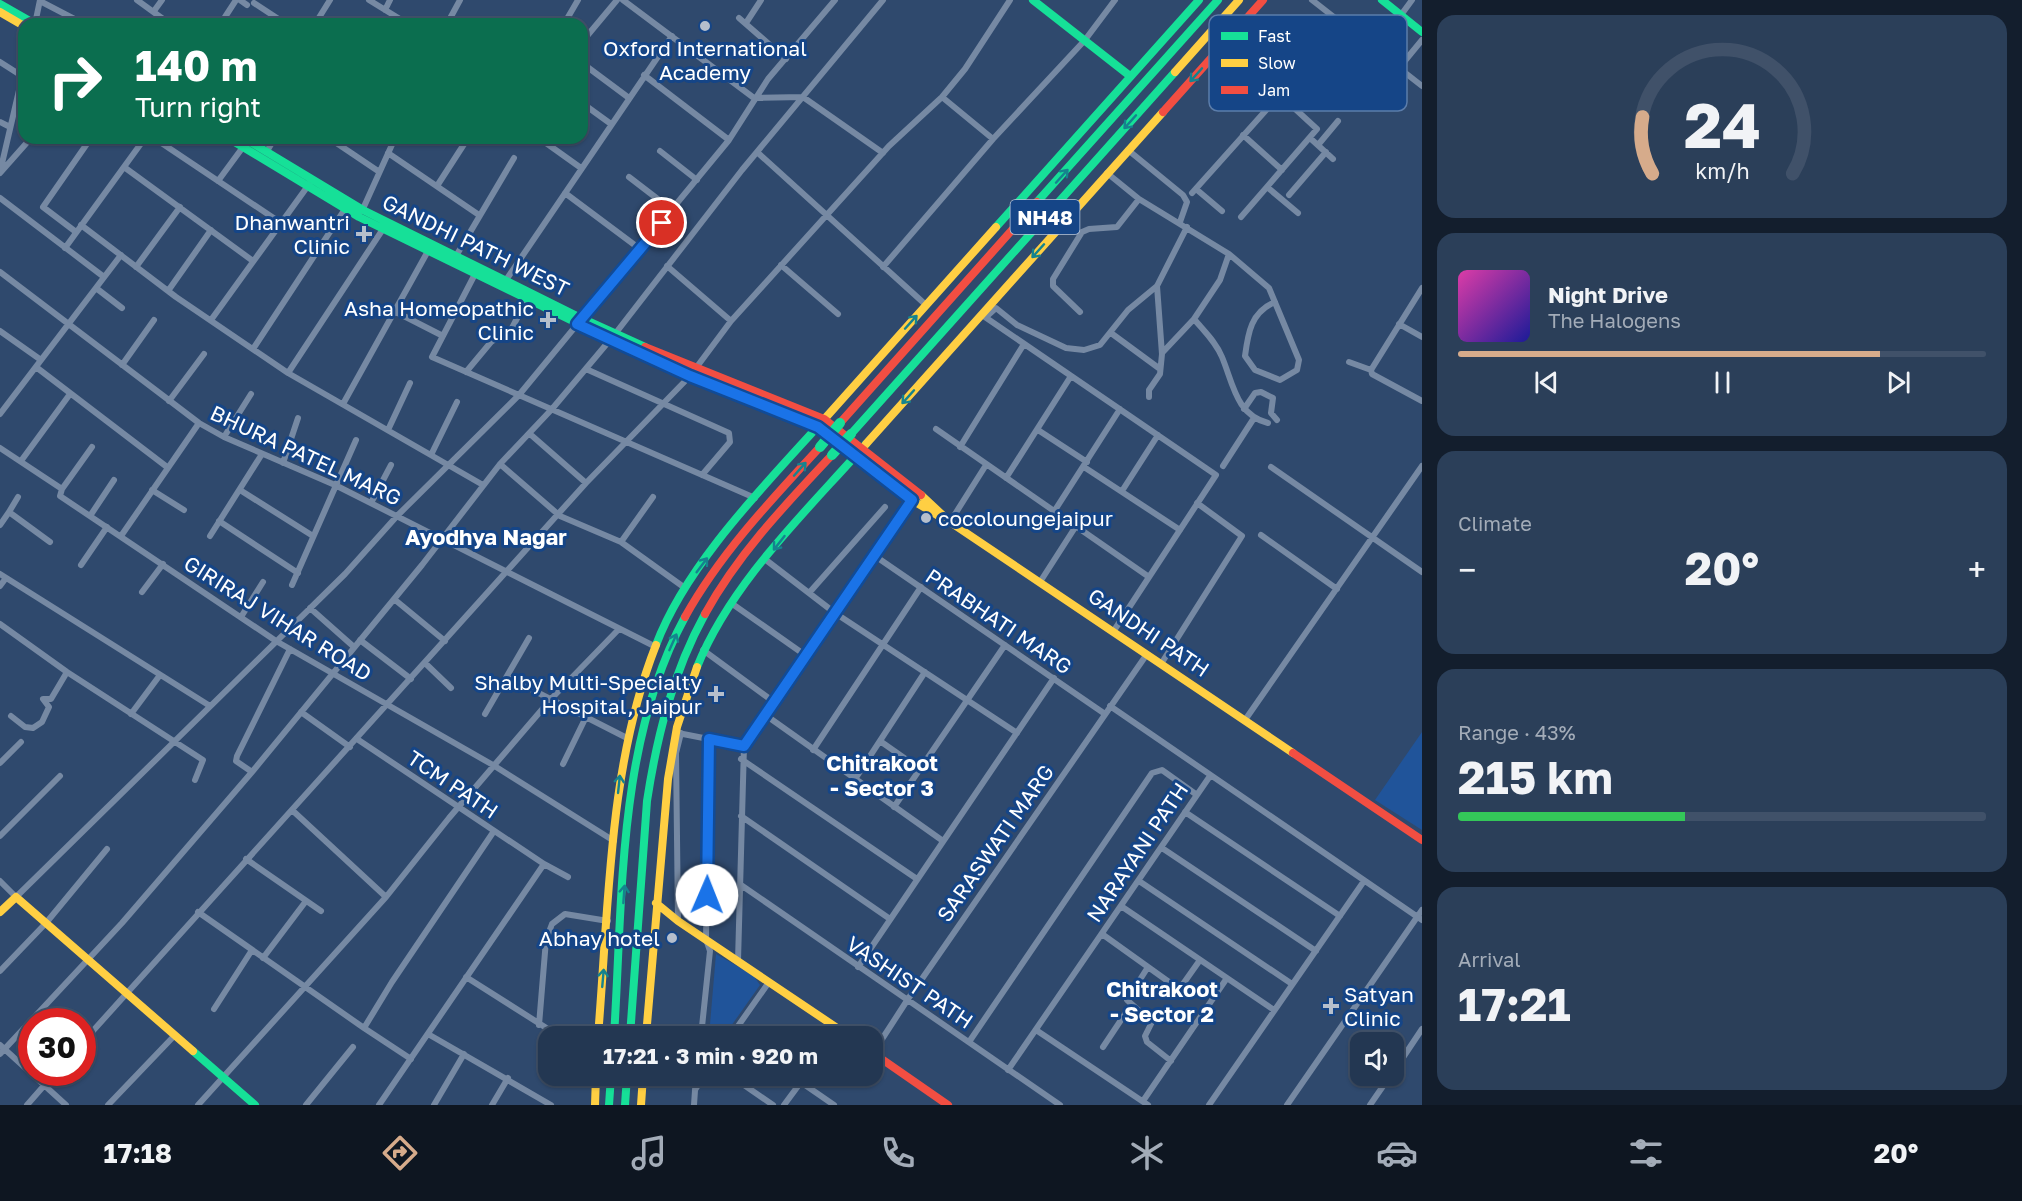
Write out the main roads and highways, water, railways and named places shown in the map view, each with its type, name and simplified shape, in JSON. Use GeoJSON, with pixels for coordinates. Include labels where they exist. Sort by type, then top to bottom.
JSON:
{"type":"FeatureCollection","features":[{"type":"Feature","properties":{"kind":"main road"},"geometry":{"type":"LineString","coordinates":[[1033,0],[1130,76]]}},
{"type":"Feature","properties":{"kind":"main road"},"geometry":{"type":"LineString","coordinates":[[599,1026],[614,841],[627,738],[654,646],[685,588],[755,498],[1199,0]]}},
{"type":"Feature","properties":{"kind":"main road","name":"NH48"},"geometry":{"type":"LineString","coordinates":[[615,1026],[635,784],[642,741],[664,661],[693,605],[732,546],[1218,0]]}},
{"type":"Feature","properties":{"kind":"main road","name":"NH48"},"geometry":{"type":"LineString","coordinates":[[1226,15],[1239,0]]}},
{"type":"Feature","properties":{"kind":"main road"},"geometry":{"type":"LineString","coordinates":[[1250,15],[1263,0]]}},
{"type":"Feature","properties":{"kind":"main road"},"geometry":{"type":"LineString","coordinates":[[1383,0],[1401,15]]}},
{"type":"Feature","properties":{"kind":"main road"},"geometry":{"type":"LineString","coordinates":[[0,4],[24,18]]}},
{"type":"Feature","properties":{"kind":"main road"},"geometry":{"type":"LineString","coordinates":[[0,12],[18,22]]}},
{"type":"Feature","properties":{"kind":"main road"},"geometry":{"type":"LineString","coordinates":[[1407,20],[1422,32]]}},
{"type":"Feature","properties":{"kind":"main road","name":"NH48"},"geometry":{"type":"LineString","coordinates":[[631,1026],[647,801],[654,754],[672,686],[699,624],[723,584],[758,537],[1209,33]]}},
{"type":"Feature","properties":{"kind":"main road"},"geometry":{"type":"LineString","coordinates":[[647,1026],[656,903],[677,733],[703,650],[731,603],[859,451],[984,316],[1107,173],[1209,60]]}},
{"type":"Feature","properties":{"kind":"main road"},"geometry":{"type":"LineString","coordinates":[[246,144],[310,183],[345,209],[361,214],[383,229],[475,274],[504,284],[527,300],[579,321]]}},
{"type":"Feature","properties":{"kind":"main road","name":"GANDHI PATH WEST"},"geometry":{"type":"LineString","coordinates":[[248,144],[267,151],[310,183],[361,214],[456,256],[504,284],[692,373]]}},
{"type":"Feature","properties":{"kind":"main road"},"geometry":{"type":"LineString","coordinates":[[613,337],[667,366],[692,373],[821,423],[859,451],[912,500],[950,522]]}},
{"type":"Feature","properties":{"kind":"main road","name":"GANDHI PATH"},"geometry":{"type":"LineString","coordinates":[[859,451],[940,510],[950,522],[1422,840]]}},
{"type":"Feature","properties":{"kind":"main road"},"geometry":{"type":"LineString","coordinates":[[0,912],[16,897],[255,1105]]}},
{"type":"Feature","properties":{"kind":"main road"},"geometry":{"type":"LineString","coordinates":[[656,903],[678,921],[834,1026]]}},
{"type":"Feature","properties":{"kind":"main road"},"geometry":{"type":"LineString","coordinates":[[883,1060],[948,1105]]}},
{"type":"Feature","properties":{"kind":"main road"},"geometry":{"type":"LineString","coordinates":[[595,1105],[596,1086]]}},
{"type":"Feature","properties":{"kind":"main road"},"geometry":{"type":"LineString","coordinates":[[609,1105],[610,1086]]}},
{"type":"Feature","properties":{"kind":"main road"},"geometry":{"type":"LineString","coordinates":[[625,1105],[626,1086]]}},
{"type":"Feature","properties":{"kind":"main road"},"geometry":{"type":"LineString","coordinates":[[640,1105],[642,1086]]}},
{"type":"Feature","properties":{"kind":"place","name":"Oxford International Academy"},"geometry":{"type":"Point","coordinates":[705,26]}},
{"type":"Feature","properties":{"kind":"place","name":"Dhanwantri Clinic"},"geometry":{"type":"Point","coordinates":[364,234]}},
{"type":"Feature","properties":{"kind":"place","name":"Asha Homeopathic Clinic"},"geometry":{"type":"Point","coordinates":[548,320]}},
{"type":"Feature","properties":{"kind":"place","name":"cocoloungejaipur"},"geometry":{"type":"Point","coordinates":[926,518]}},
{"type":"Feature","properties":{"kind":"place","name":"Shalby Multi-Specialty Hospital, Jaipur"},"geometry":{"type":"Point","coordinates":[716,694]}},
{"type":"Feature","properties":{"kind":"place","name":"Abhay hotel"},"geometry":{"type":"Point","coordinates":[672,938]}},
{"type":"Feature","properties":{"kind":"place","name":"Satyan Clinic"},"geometry":{"type":"Point","coordinates":[1331,1006]}},
{"type":"Feature","properties":{"kind":"district","name":"Ayodhya Nagar"},"geometry":{"type":"Point","coordinates":[486,536]}},
{"type":"Feature","properties":{"kind":"district","name":"Chitrakoot - Sector 3"},"geometry":{"type":"Point","coordinates":[882,774]}},
{"type":"Feature","properties":{"kind":"district","name":"Chitrakoot - Sector 2"},"geometry":{"type":"Point","coordinates":[1162,1000]}}]}
